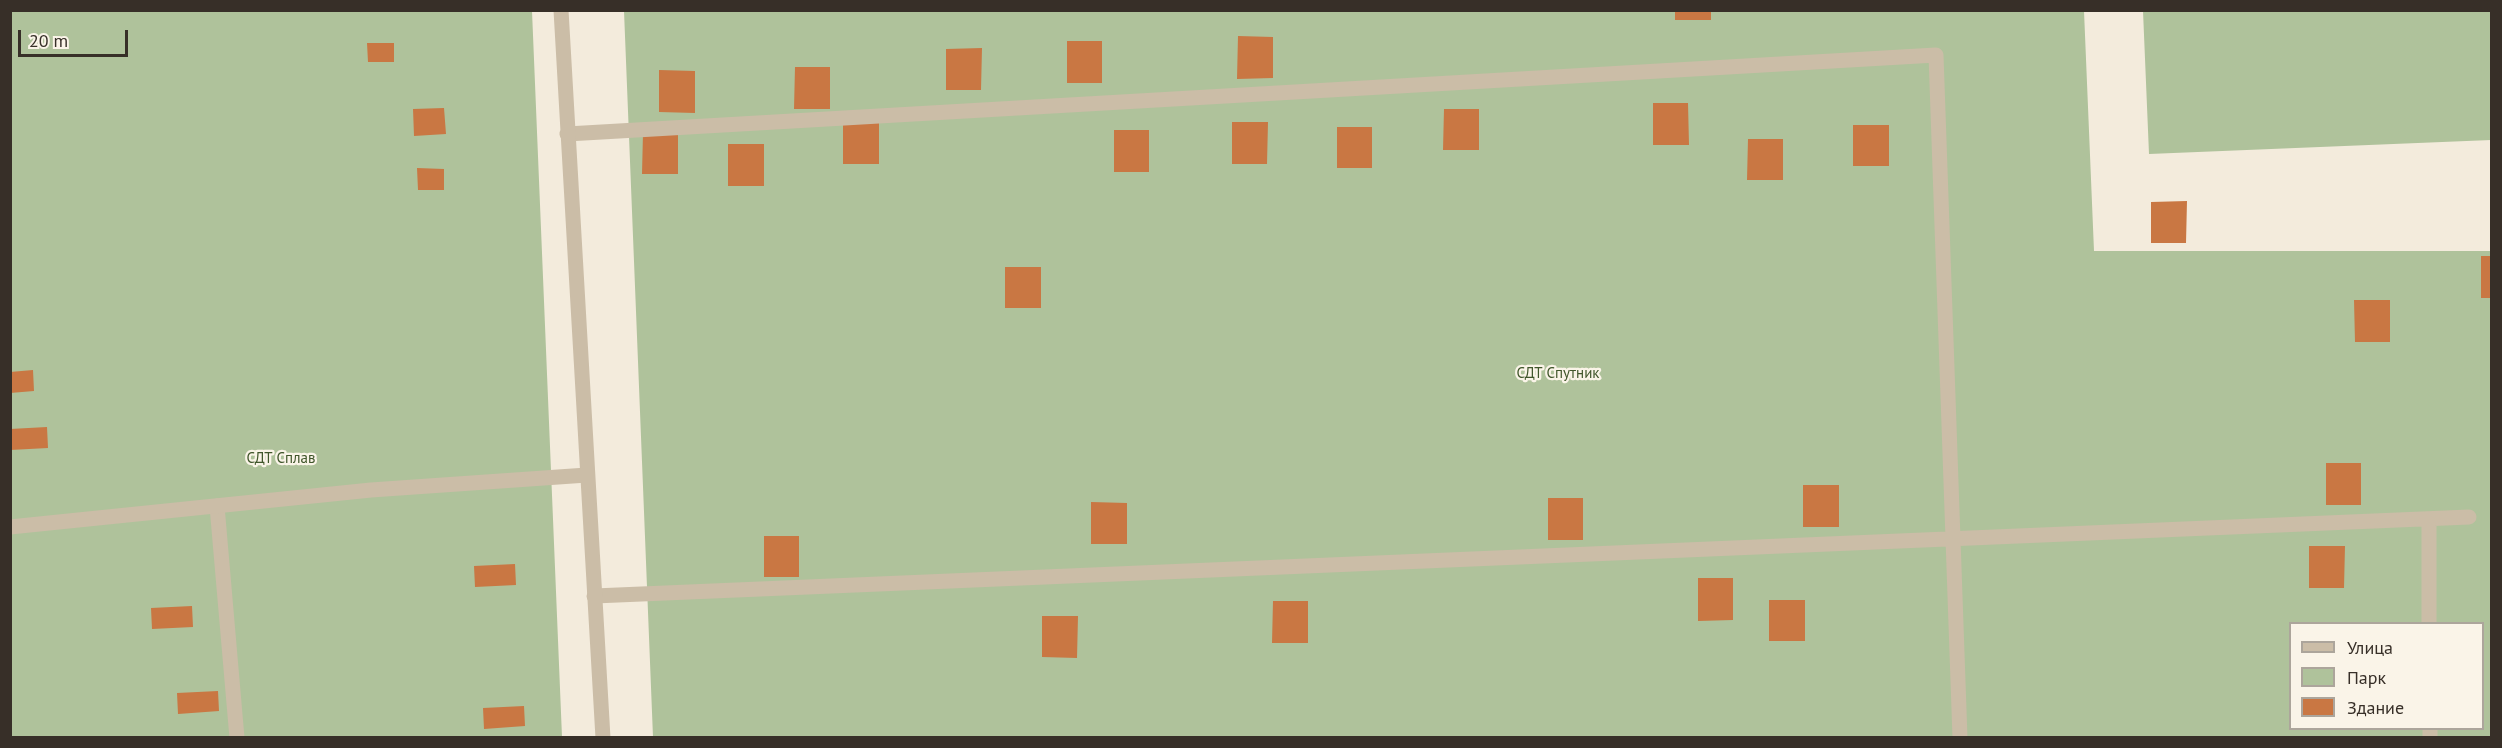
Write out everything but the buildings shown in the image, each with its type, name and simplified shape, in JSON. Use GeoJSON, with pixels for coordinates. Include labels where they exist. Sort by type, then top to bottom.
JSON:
{"type":"FeatureCollection","features":[{"type":"Feature","properties":{"kind":"street"},"geometry":{"type":"LineString","coordinates":[[561,10],[603,738]]}},
{"type":"Feature","properties":{"kind":"street"},"geometry":{"type":"LineString","coordinates":[[567,134],[1936,56],[1960,738]]}},
{"type":"Feature","properties":{"kind":"street"},"geometry":{"type":"LineString","coordinates":[[10,527],[371,490],[587,474]]}},
{"type":"Feature","properties":{"kind":"street"},"geometry":{"type":"LineString","coordinates":[[217,506],[237,738]]}},
{"type":"Feature","properties":{"kind":"street"},"geometry":{"type":"LineString","coordinates":[[594,596],[2469,517]]}},
{"type":"Feature","properties":{"kind":"street"},"geometry":{"type":"LineString","coordinates":[[2429,519],[2429,622]]}},
{"type":"Feature","properties":{"kind":"green space","name":"СДТ Сплав"},"geometry":{"type":"Polygon","coordinates":[[[10,11],[532,11],[562,737],[11,737],[10,11]]]}},
{"type":"Feature","properties":{"kind":"green space","name":"СДТ Спутник"},"geometry":{"type":"Polygon","coordinates":[[[624,11],[2084,11],[2094,251],[2491,251],[2491,737],[653,737],[624,11]]]}},
{"type":"Feature","properties":{"kind":"green space"},"geometry":{"type":"Polygon","coordinates":[[[2143,11],[2491,11],[2491,140],[2149,154],[2143,11]]]}}]}
